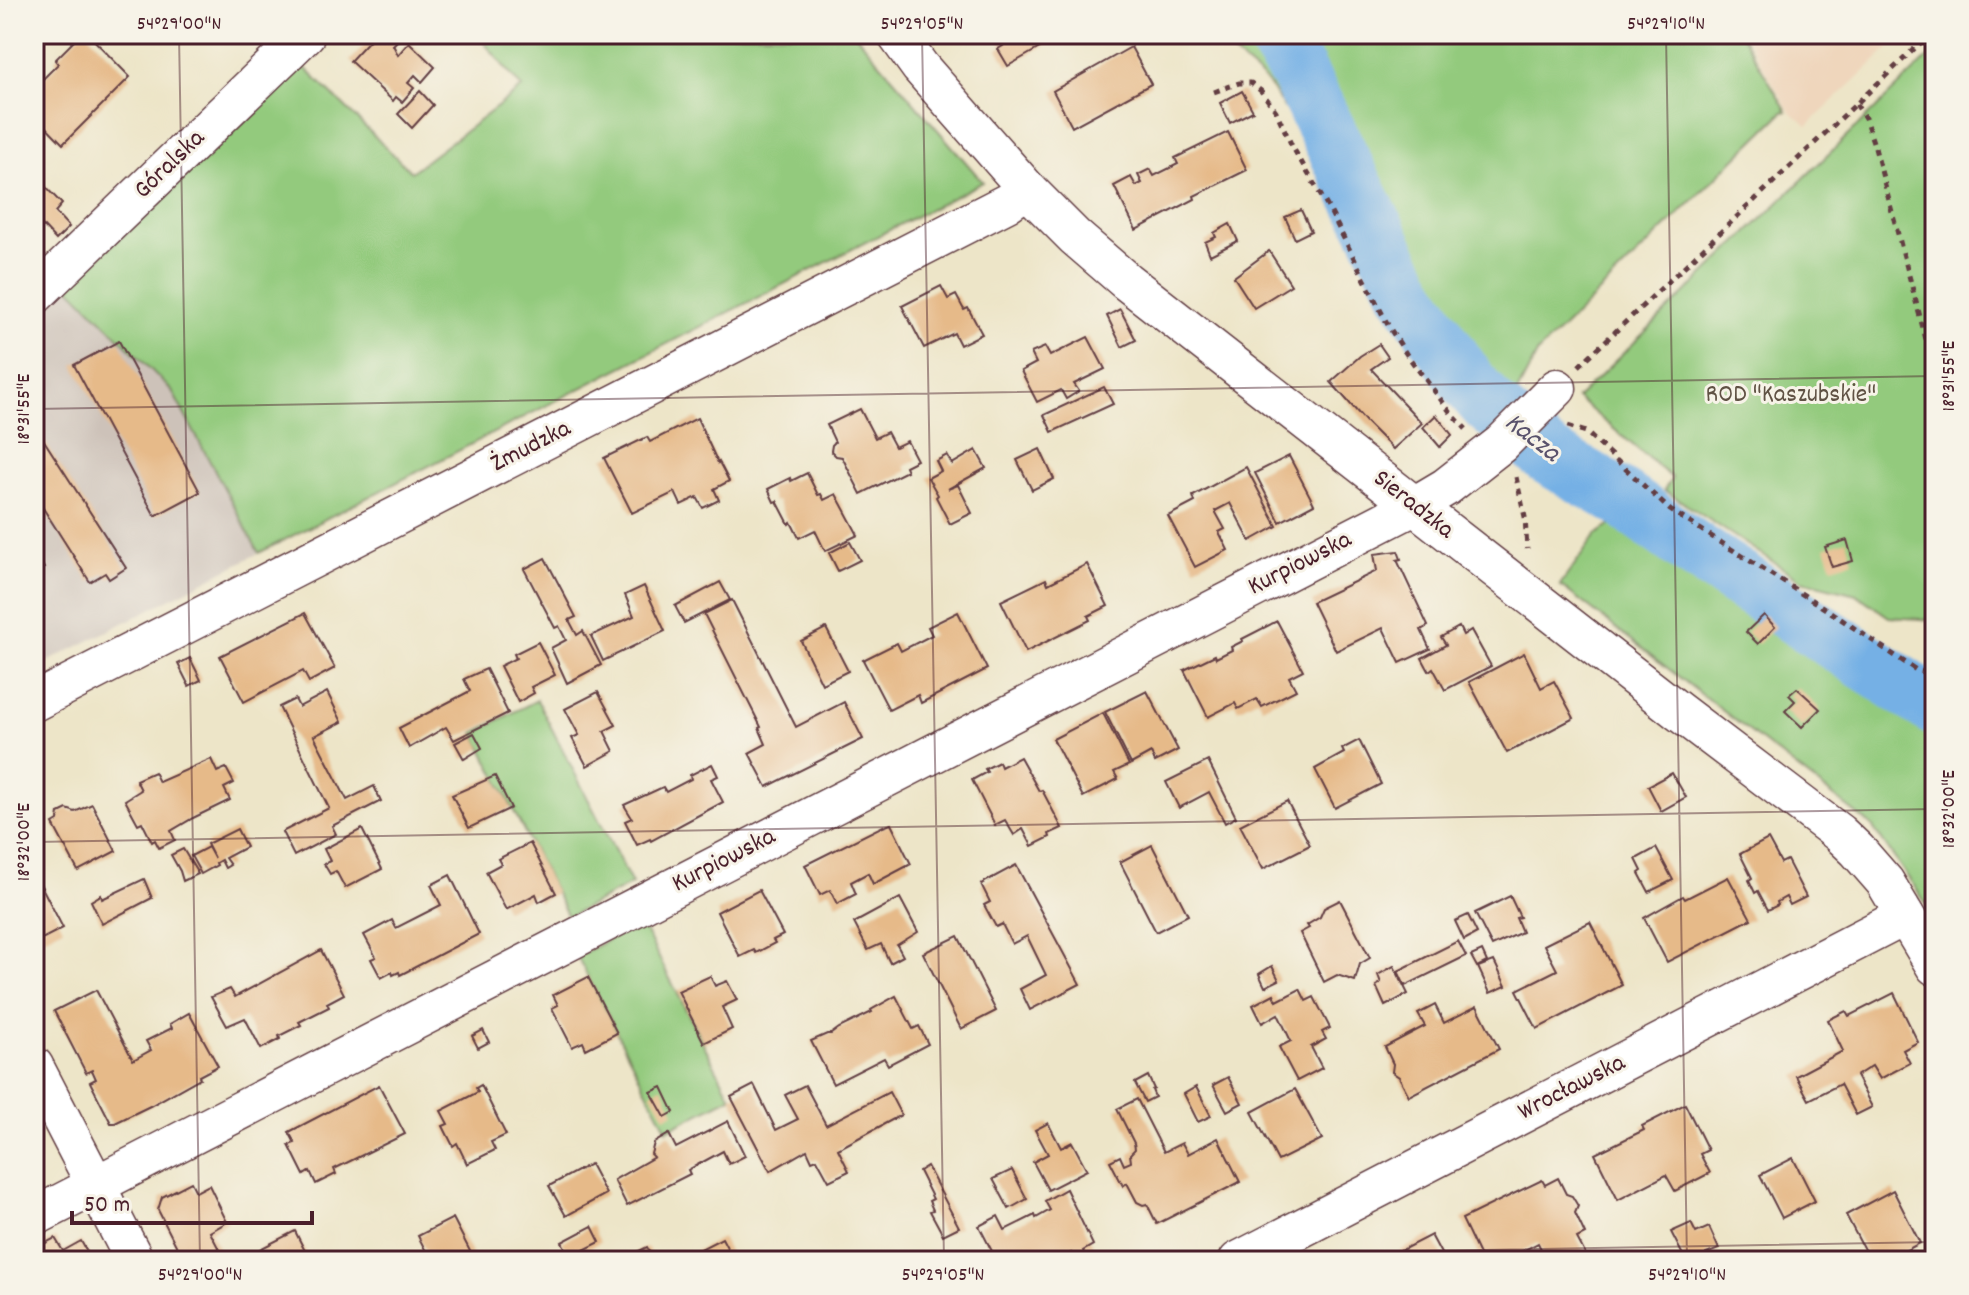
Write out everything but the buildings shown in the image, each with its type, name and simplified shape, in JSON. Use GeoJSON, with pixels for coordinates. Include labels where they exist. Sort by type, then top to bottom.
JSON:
{"type":"FeatureCollection","features":[{"type":"Feature","properties":{"kind":"street","name":"Góralska"},"geometry":{"type":"LineString","coordinates":[[34,296],[306,34]]}},
{"type":"Feature","properties":{"kind":"street","name":"Sieradzka"},"geometry":{"type":"LineString","coordinates":[[896,34],[920,67],[1027,189],[1075,237],[1126,281],[1839,833],[1885,882],[1935,966]]}},
{"type":"Feature","properties":{"kind":"street","name":"Żmudzka"},"geometry":{"type":"LineString","coordinates":[[34,702],[1007,203],[1027,189]]}},
{"type":"Feature","properties":{"kind":"street","name":"Kurpiowska"},"geometry":{"type":"LineString","coordinates":[[34,1217],[1414,506],[1446,487],[1495,448],[1543,401]]}},
{"type":"Feature","properties":{"kind":"street","name":"Wrocławska"},"geometry":{"type":"LineString","coordinates":[[1238,1261],[1905,916]]}},
{"type":"Feature","properties":{"kind":"street"},"geometry":{"type":"LineString","coordinates":[[34,1066],[135,1261]]}},
{"type":"Feature","properties":{"kind":"path"},"geometry":{"type":"LineString","coordinates":[[1930,34],[1543,401],[1540,420],[1556,421],[1586,432],[1670,510],[1916,670],[1935,675]]}},
{"type":"Feature","properties":{"kind":"path"},"geometry":{"type":"LineString","coordinates":[[1214,92],[1239,83],[1251,83],[1261,91],[1276,111],[1389,327],[1407,355],[1451,413],[1495,448],[1511,456],[1525,517],[1528,575],[1525,591]]}},
{"type":"Feature","properties":{"kind":"path"},"geometry":{"type":"LineString","coordinates":[[1856,104],[1865,118],[1875,148],[1935,373]]}},
{"type":"Feature","properties":{"kind":"shaded area"},"geometry":{"type":"Polygon","coordinates":[[[1744,34],[1904,34],[1807,126],[1789,110],[1744,34]]]}},
{"type":"Feature","properties":{"kind":"shaded area"},"geometry":{"type":"Polygon","coordinates":[[[68,286],[172,391],[259,553],[34,669],[34,318],[68,286]]]}},
{"type":"Feature","properties":{"kind":"green space"},"geometry":{"type":"Polygon","coordinates":[[[477,34],[855,34],[983,182],[259,553],[172,391],[68,286],[301,64],[411,172],[522,88],[477,34]]]}},
{"type":"Feature","properties":{"kind":"green space"},"geometry":{"type":"Polygon","coordinates":[[[1220,34],[1741,34],[1787,111],[1538,352],[1515,396],[1476,350],[1341,138],[1327,172],[1267,82],[1233,53],[1220,34]]]}},
{"type":"Feature","properties":{"kind":"green space","name":"ROD \"Kaszubskie\""},"geometry":{"type":"Polygon","coordinates":[[[1935,51],[1935,620],[1889,617],[1856,594],[1801,580],[1664,490],[1672,478],[1577,398],[1935,51]]]}},
{"type":"Feature","properties":{"kind":"green space"},"geometry":{"type":"Polygon","coordinates":[[[1620,519],[1935,721],[1935,916],[1872,826],[1560,585],[1596,535],[1620,519]]]}},
{"type":"Feature","properties":{"kind":"green space"},"geometry":{"type":"Polygon","coordinates":[[[537,700],[632,884],[568,917],[474,733],[537,700]]]}},
{"type":"Feature","properties":{"kind":"green space"},"geometry":{"type":"Polygon","coordinates":[[[641,923],[731,1097],[667,1130],[577,956],[641,923]]]}},
{"type":"Feature","properties":{"kind":"waterway","name":"Kacza"},"geometry":{"type":"LineString","coordinates":[[1273,34],[1298,72],[1407,292],[1467,381],[1488,405],[1548,456],[1623,499],[1692,548],[1935,707]]}}]}
